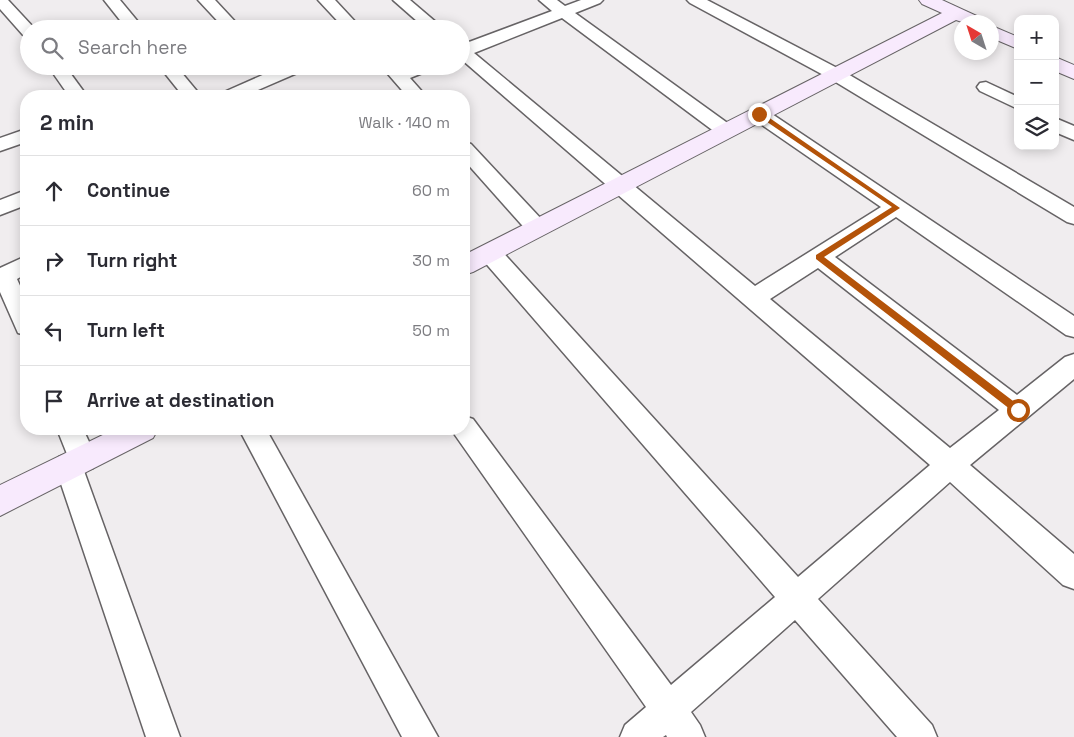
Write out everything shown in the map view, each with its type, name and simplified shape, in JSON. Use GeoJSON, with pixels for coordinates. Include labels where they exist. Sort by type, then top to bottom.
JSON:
{"type":"FeatureCollection","features":[{"type":"Feature","properties":{"kind":"street"},"geometry":{"type":"LineString","coordinates":[[0,0],[20,22]]}},
{"type":"Feature","properties":{"kind":"street"},"geometry":{"type":"LineString","coordinates":[[112,0],[129,20]]}},
{"type":"Feature","properties":{"kind":"street"},"geometry":{"type":"LineString","coordinates":[[206,0],[225,20]]}},
{"type":"Feature","properties":{"kind":"street"},"geometry":{"type":"LineString","coordinates":[[326,0],[345,20]]}},
{"type":"Feature","properties":{"kind":"street"},"geometry":{"type":"LineString","coordinates":[[401,0],[425,20]]}},
{"type":"Feature","properties":{"kind":"street"},"geometry":{"type":"LineString","coordinates":[[547,0],[726,131]]}},
{"type":"Feature","properties":{"kind":"street"},"geometry":{"type":"LineString","coordinates":[[470,48],[595,0]]}},
{"type":"Feature","properties":{"kind":"street"},"geometry":{"type":"LineString","coordinates":[[928,0],[960,15]]}},
{"type":"Feature","properties":{"kind":"street"},"geometry":{"type":"LineString","coordinates":[[704,2],[835,74],[1074,217]]}},
{"type":"Feature","properties":{"kind":"street"},"geometry":{"type":"LineString","coordinates":[[470,263],[956,13]]}},
{"type":"Feature","properties":{"kind":"street"},"geometry":{"type":"LineString","coordinates":[[999,34],[1014,42]]}},
{"type":"Feature","properties":{"kind":"street"},"geometry":{"type":"LineString","coordinates":[[470,58],[950,465],[1074,574]]}},
{"type":"Feature","properties":{"kind":"street"},"geometry":{"type":"LineString","coordinates":[[1059,65],[1074,73]]}},
{"type":"Feature","properties":{"kind":"street"},"geometry":{"type":"LineString","coordinates":[[63,75],[74,90]]}},
{"type":"Feature","properties":{"kind":"street"},"geometry":{"type":"LineString","coordinates":[[174,75],[187,90]]}},
{"type":"Feature","properties":{"kind":"street"},"geometry":{"type":"LineString","coordinates":[[241,90],[267,75]]}},
{"type":"Feature","properties":{"kind":"street"},"geometry":{"type":"LineString","coordinates":[[398,75],[411,90]]}},
{"type":"Feature","properties":{"kind":"street"},"geometry":{"type":"LineString","coordinates":[[986,87],[1014,102]]}},
{"type":"Feature","properties":{"kind":"street"},"geometry":{"type":"LineString","coordinates":[[759,114],[1074,328]]}},
{"type":"Feature","properties":{"kind":"street"},"geometry":{"type":"LineString","coordinates":[[1059,126],[1074,134]]}},
{"type":"Feature","properties":{"kind":"street"},"geometry":{"type":"LineString","coordinates":[[0,144],[20,137]]}},
{"type":"Feature","properties":{"kind":"street"},"geometry":{"type":"LineString","coordinates":[[470,155],[537,228]]}},
{"type":"Feature","properties":{"kind":"street"},"geometry":{"type":"LineString","coordinates":[[0,208],[20,200]]}},
{"type":"Feature","properties":{"kind":"street"},"geometry":{"type":"LineString","coordinates":[[754,298],[897,208]]}},
{"type":"Feature","properties":{"kind":"street"},"geometry":{"type":"LineString","coordinates":[[490,252],[920,737]]}},
{"type":"Feature","properties":{"kind":"street"},"geometry":{"type":"LineString","coordinates":[[819,257],[1018,410]]}},
{"type":"Feature","properties":{"kind":"street"},"geometry":{"type":"LineString","coordinates":[[20,268],[3,278],[20,313]]}},
{"type":"Feature","properties":{"kind":"street"},"geometry":{"type":"LineString","coordinates":[[637,737],[950,465],[1074,364]]}},
{"type":"Feature","properties":{"kind":"street"},"geometry":{"type":"LineString","coordinates":[[71,435],[76,462],[162,737]]}},
{"type":"Feature","properties":{"kind":"street"},"geometry":{"type":"LineString","coordinates":[[0,501],[130,435]]}},
{"type":"Feature","properties":{"kind":"street"},"geometry":{"type":"LineString","coordinates":[[255,435],[421,737]]}},
{"type":"Feature","properties":{"kind":"street"},"geometry":{"type":"LineString","coordinates":[[470,435],[688,737]]}},
{"type":"Feature","properties":{"kind":"route"},"geometry":{"type":"LineString","coordinates":[[759,114],[897,208],[819,257],[1018,410]]}}]}
